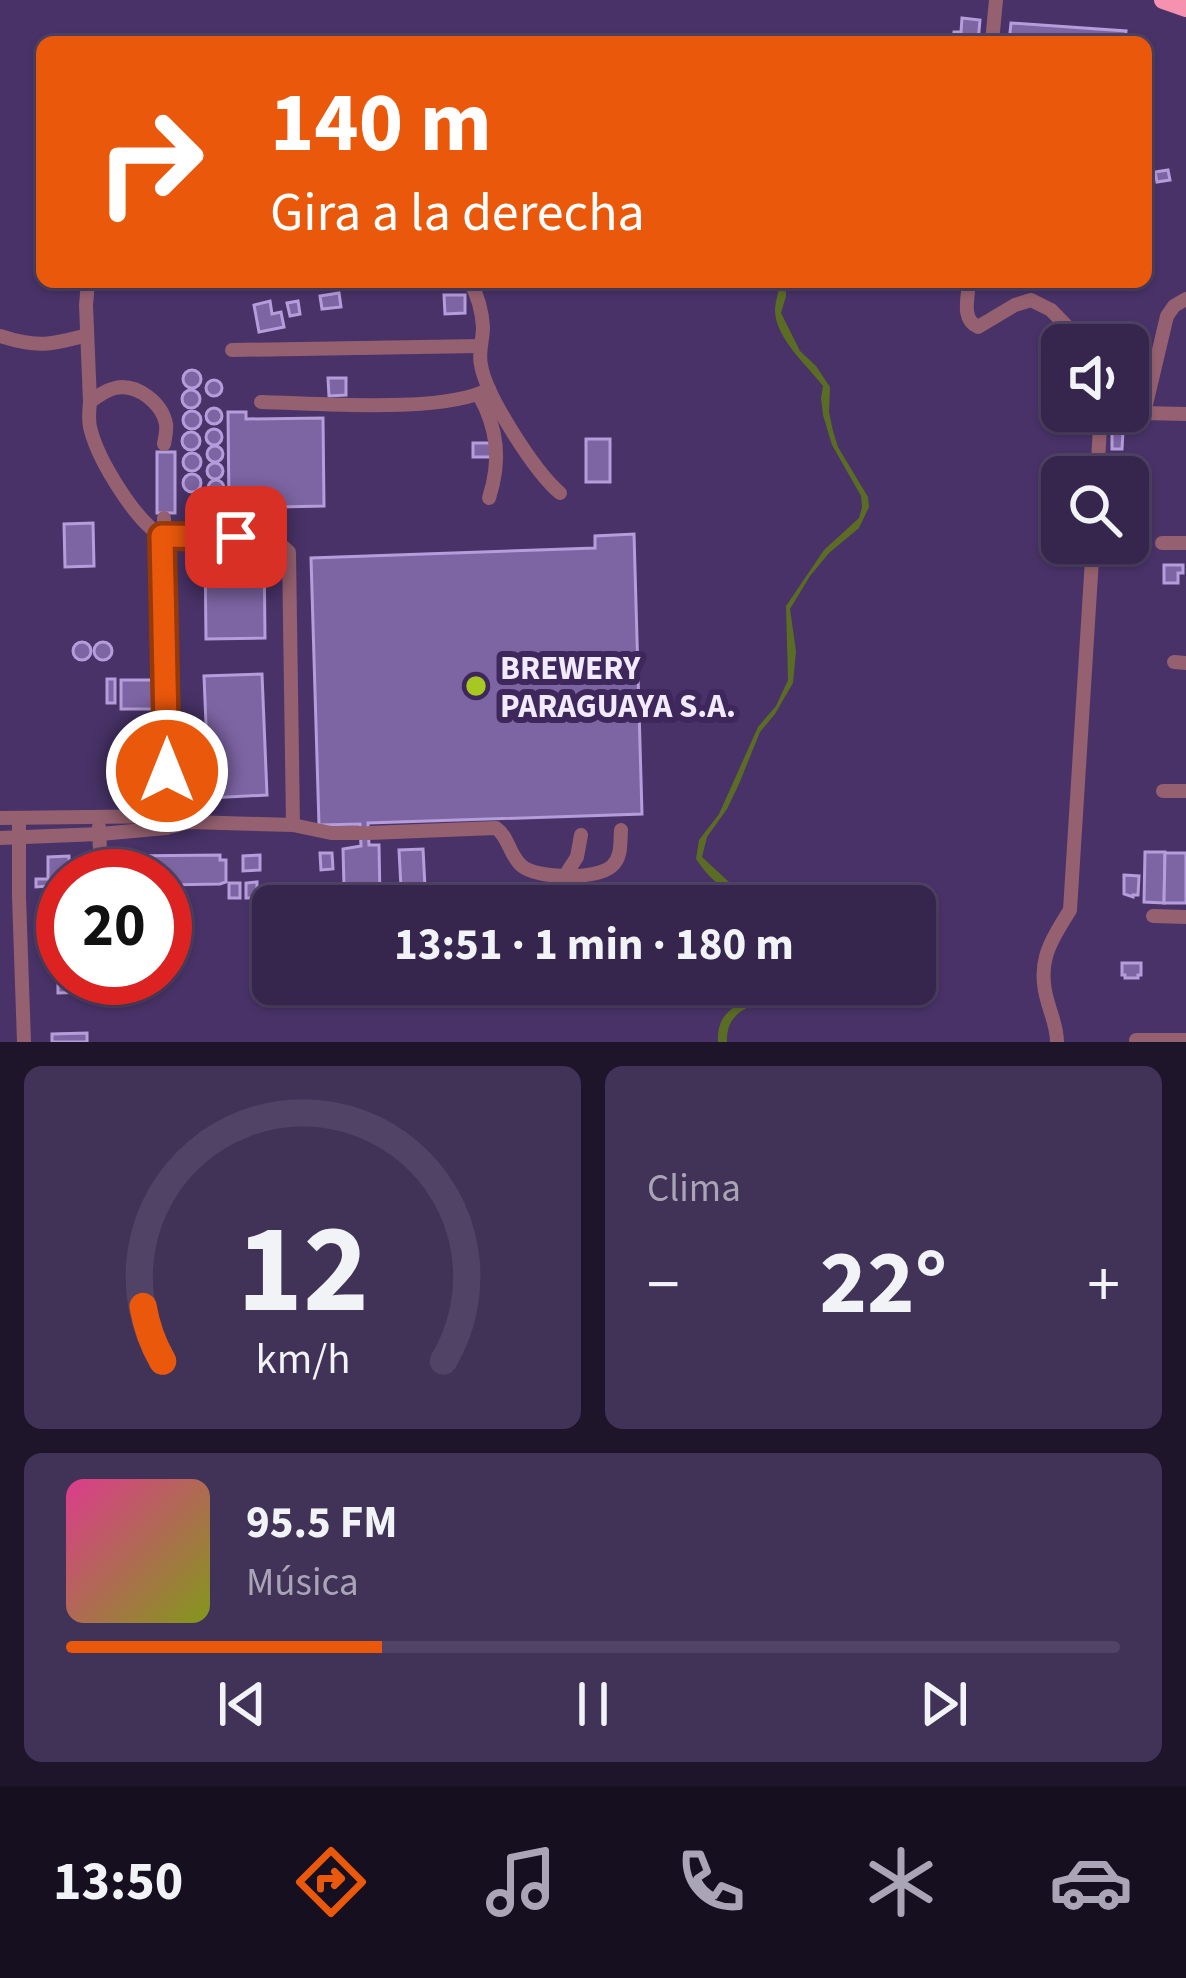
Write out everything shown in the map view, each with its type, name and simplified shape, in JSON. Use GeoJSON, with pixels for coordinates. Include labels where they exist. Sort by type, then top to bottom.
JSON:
{"type":"FeatureCollection","features":[{"type":"Feature","properties":{"kind":"highway"},"geometry":{"type":"LineString","coordinates":[[1163,0],[1186,8]]}},
{"type":"Feature","properties":{"kind":"street"},"geometry":{"type":"LineString","coordinates":[[993,36],[996,0]]}},
{"type":"Feature","properties":{"kind":"street"},"geometry":{"type":"LineString","coordinates":[[87,288],[91,431],[136,515],[162,536],[272,537],[290,552],[293,825]]}},
{"type":"Feature","properties":{"kind":"street"},"geometry":{"type":"LineString","coordinates":[[473,288],[483,330],[484,392],[496,436],[496,477],[489,498]]}},
{"type":"Feature","properties":{"kind":"street"},"geometry":{"type":"LineString","coordinates":[[969,288],[966,316],[973,326],[1031,300],[1065,324]]}},
{"type":"Feature","properties":{"kind":"street"},"geometry":{"type":"LineString","coordinates":[[1149,393],[1168,316],[1186,299]]}},
{"type":"Feature","properties":{"kind":"street"},"geometry":{"type":"LineString","coordinates":[[0,336],[47,346],[87,335]]}},
{"type":"Feature","properties":{"kind":"street"},"geometry":{"type":"LineString","coordinates":[[232,350],[480,346]]}},
{"type":"Feature","properties":{"kind":"street"},"geometry":{"type":"LineString","coordinates":[[90,402],[121,386],[146,395],[166,424],[164,444]]}},
{"type":"Feature","properties":{"kind":"street"},"geometry":{"type":"LineString","coordinates":[[261,402],[399,404],[484,392]]}},
{"type":"Feature","properties":{"kind":"street"},"geometry":{"type":"LineString","coordinates":[[484,392],[560,493]]}},
{"type":"Feature","properties":{"kind":"street"},"geometry":{"type":"LineString","coordinates":[[1149,413],[1186,414]]}},
{"type":"Feature","properties":{"kind":"street"},"geometry":{"type":"LineString","coordinates":[[164,518],[167,821]]}},
{"type":"Feature","properties":{"kind":"street"},"geometry":{"type":"LineString","coordinates":[[1162,543],[1186,543]]}},
{"type":"Feature","properties":{"kind":"street"},"geometry":{"type":"LineString","coordinates":[[1057,1042],[1041,970],[1070,910],[1092,564]]}},
{"type":"Feature","properties":{"kind":"street"},"geometry":{"type":"LineString","coordinates":[[1163,791],[1186,791]]}},
{"type":"Feature","properties":{"kind":"street"},"geometry":{"type":"LineString","coordinates":[[99,816],[100,849]]}},
{"type":"Feature","properties":{"kind":"street"},"geometry":{"type":"LineString","coordinates":[[0,818],[99,816],[293,825],[331,833],[496,828],[503,831],[517,861],[542,876],[594,875],[612,866],[619,856],[621,830]]}},
{"type":"Feature","properties":{"kind":"street"},"geometry":{"type":"LineString","coordinates":[[20,818],[24,1042]]}},
{"type":"Feature","properties":{"kind":"street"},"geometry":{"type":"LineString","coordinates":[[0,838],[100,834],[167,821]]}},
{"type":"Feature","properties":{"kind":"street"},"geometry":{"type":"LineString","coordinates":[[566,874],[577,857],[581,835]]}},
{"type":"Feature","properties":{"kind":"street"},"geometry":{"type":"LineString","coordinates":[[1153,916],[1186,916]]}},
{"type":"Feature","properties":{"kind":"street"},"geometry":{"type":"LineString","coordinates":[[1136,1040],[1186,1040]]}},
{"type":"Feature","properties":{"kind":"shaded area"},"geometry":{"type":"Polygon","coordinates":[[[779,288],[786,288],[781,313],[800,351],[830,387],[829,412],[838,447],[868,497],[869,507],[859,528],[829,553],[790,609],[796,651],[793,683],[760,732],[727,809],[707,837],[702,857],[729,882],[742,885],[722,885],[696,859],[699,840],[719,814],[758,727],[776,706],[788,680],[786,606],[824,550],[859,518],[862,507],[861,496],[832,445],[823,415],[823,386],[786,341],[777,321],[779,288]]]}},
{"type":"Feature","properties":{"kind":"shaded area"},"geometry":{"type":"Polygon","coordinates":[[[738,1005],[754,1005],[734,1018],[727,1042],[718,1042],[719,1030],[727,1013],[738,1005]]]}},
{"type":"Feature","properties":{"kind":"building"},"geometry":{"type":"Polygon","coordinates":[[[962,18],[980,20],[979,36],[954,36],[961,32],[962,18]]]}},
{"type":"Feature","properties":{"kind":"building"},"geometry":{"type":"Polygon","coordinates":[[[1011,23],[1126,31],[1126,36],[1010,36],[1011,23]]]}},
{"type":"Feature","properties":{"kind":"building"},"geometry":{"type":"Polygon","coordinates":[[[1168,170],[1170,180],[1157,182],[1155,172],[1168,170]]]}},
{"type":"Feature","properties":{"kind":"building"},"geometry":{"type":"Polygon","coordinates":[[[339,293],[341,307],[322,309],[320,296],[339,293]]]}},
{"type":"Feature","properties":{"kind":"building"},"geometry":{"type":"Polygon","coordinates":[[[444,295],[465,295],[465,313],[445,314],[444,295]]]}},
{"type":"Feature","properties":{"kind":"building"},"geometry":{"type":"Polygon","coordinates":[[[270,301],[272,314],[281,312],[284,327],[259,332],[254,305],[270,301]]]}},
{"type":"Feature","properties":{"kind":"building"},"geometry":{"type":"Polygon","coordinates":[[[298,301],[300,314],[290,316],[287,303],[298,301]]]}},
{"type":"Feature","properties":{"kind":"building"},"geometry":{"type":"Polygon","coordinates":[[[192,370],[201,379],[192,388],[183,379],[192,370]]]}},
{"type":"Feature","properties":{"kind":"building"},"geometry":{"type":"Polygon","coordinates":[[[328,378],[346,378],[346,395],[329,396],[328,378]]]}},
{"type":"Feature","properties":{"kind":"building"},"geometry":{"type":"Polygon","coordinates":[[[214,380],[222,388],[214,396],[206,388],[214,380]]]}},
{"type":"Feature","properties":{"kind":"building"},"geometry":{"type":"Polygon","coordinates":[[[191,390],[200,399],[191,408],[182,399],[191,390]]]}},
{"type":"Feature","properties":{"kind":"building"},"geometry":{"type":"Polygon","coordinates":[[[214,408],[222,416],[214,424],[206,416],[214,408]]]}},
{"type":"Feature","properties":{"kind":"building"},"geometry":{"type":"Polygon","coordinates":[[[192,411],[201,420],[192,429],[183,420],[192,411]]]}},
{"type":"Feature","properties":{"kind":"building"},"geometry":{"type":"Polygon","coordinates":[[[228,412],[246,412],[246,419],[323,418],[324,506],[229,508],[228,412]]]}},
{"type":"Feature","properties":{"kind":"building"},"geometry":{"type":"Polygon","coordinates":[[[214,429],[222,437],[214,445],[206,437],[214,429]]]}},
{"type":"Feature","properties":{"kind":"building"},"geometry":{"type":"Polygon","coordinates":[[[191,432],[200,441],[191,450],[182,441],[191,432]]]}},
{"type":"Feature","properties":{"kind":"building"},"geometry":{"type":"Polygon","coordinates":[[[1112,432],[1123,432],[1122,449],[1112,449],[1112,432]]]}},
{"type":"Feature","properties":{"kind":"building"},"geometry":{"type":"Polygon","coordinates":[[[586,439],[610,439],[610,482],[586,482],[586,439]]]}},
{"type":"Feature","properties":{"kind":"building"},"geometry":{"type":"Polygon","coordinates":[[[473,443],[493,443],[494,457],[473,457],[473,443]]]}},
{"type":"Feature","properties":{"kind":"building"},"geometry":{"type":"Polygon","coordinates":[[[215,446],[223,454],[215,462],[207,454],[215,446]]]}},
{"type":"Feature","properties":{"kind":"building"},"geometry":{"type":"Polygon","coordinates":[[[157,452],[175,452],[175,513],[157,513],[157,452]]]}},
{"type":"Feature","properties":{"kind":"building"},"geometry":{"type":"Polygon","coordinates":[[[192,453],[201,462],[192,471],[183,462],[192,453]]]}},
{"type":"Feature","properties":{"kind":"building"},"geometry":{"type":"Polygon","coordinates":[[[215,463],[223,471],[215,479],[207,471],[215,463]]]}},
{"type":"Feature","properties":{"kind":"building"},"geometry":{"type":"Polygon","coordinates":[[[192,474],[201,483],[192,492],[183,483],[192,474]]]}},
{"type":"Feature","properties":{"kind":"building"},"geometry":{"type":"Polygon","coordinates":[[[216,480],[224,488],[216,496],[208,488],[216,480]]]}},
{"type":"Feature","properties":{"kind":"building"},"geometry":{"type":"Polygon","coordinates":[[[93,523],[94,566],[65,567],[64,524],[93,523]]]}},
{"type":"Feature","properties":{"kind":"building","name":"BREWERY PARAGUAYA S.A."},"geometry":{"type":"Polygon","coordinates":[[[634,534],[642,814],[368,823],[369,845],[379,845],[380,885],[344,885],[343,849],[361,846],[360,824],[319,825],[311,558],[595,548],[595,536],[634,534]]]}},
{"type":"Feature","properties":{"kind":"building"},"geometry":{"type":"Polygon","coordinates":[[[264,545],[265,638],[206,639],[205,546],[264,545]]]}},
{"type":"Feature","properties":{"kind":"building"},"geometry":{"type":"Polygon","coordinates":[[[1164,565],[1183,565],[1178,583],[1164,583],[1164,565]]]}},
{"type":"Feature","properties":{"kind":"building"},"geometry":{"type":"Polygon","coordinates":[[[82,642],[91,651],[82,660],[73,651],[82,642]]]}},
{"type":"Feature","properties":{"kind":"building"},"geometry":{"type":"Polygon","coordinates":[[[103,642],[112,651],[103,660],[94,651],[103,642]]]}},
{"type":"Feature","properties":{"kind":"building"},"geometry":{"type":"Polygon","coordinates":[[[262,674],[267,795],[209,798],[204,676],[262,674]]]}},
{"type":"Feature","properties":{"kind":"building"},"geometry":{"type":"Polygon","coordinates":[[[107,679],[115,679],[115,703],[107,703],[107,679]]]}},
{"type":"Feature","properties":{"kind":"building"},"geometry":{"type":"Polygon","coordinates":[[[121,680],[154,680],[153,709],[121,709],[121,680]]]}},
{"type":"Feature","properties":{"kind":"building"},"geometry":{"type":"Polygon","coordinates":[[[423,849],[425,885],[401,885],[399,850],[423,849]]]}},
{"type":"Feature","properties":{"kind":"building"},"geometry":{"type":"Polygon","coordinates":[[[1145,852],[1165,852],[1164,903],[1144,902],[1145,852]]]}},
{"type":"Feature","properties":{"kind":"building"},"geometry":{"type":"Polygon","coordinates":[[[320,853],[332,853],[333,869],[321,870],[320,853]]]}},
{"type":"Feature","properties":{"kind":"building"},"geometry":{"type":"Polygon","coordinates":[[[1165,853],[1186,853],[1186,903],[1164,903],[1165,853]]]}},
{"type":"Feature","properties":{"kind":"building"},"geometry":{"type":"Polygon","coordinates":[[[192,855],[220,855],[220,860],[226,860],[226,882],[192,885],[192,855]]]}},
{"type":"Feature","properties":{"kind":"building"},"geometry":{"type":"Polygon","coordinates":[[[260,855],[260,870],[243,871],[243,856],[260,855]]]}},
{"type":"Feature","properties":{"kind":"building"},"geometry":{"type":"Polygon","coordinates":[[[1124,875],[1139,876],[1138,895],[1124,894],[1124,875]]]}},
{"type":"Feature","properties":{"kind":"building"},"geometry":{"type":"Polygon","coordinates":[[[257,882],[252,885],[252,898],[246,898],[246,883],[257,882]]]}},
{"type":"Feature","properties":{"kind":"building"},"geometry":{"type":"Polygon","coordinates":[[[229,883],[240,883],[240,898],[229,898],[229,883]]]}},
{"type":"Feature","properties":{"kind":"building"},"geometry":{"type":"Polygon","coordinates":[[[1122,963],[1141,963],[1141,975],[1125,978],[1122,963]]]}},
{"type":"Feature","properties":{"kind":"building"},"geometry":{"type":"Polygon","coordinates":[[[87,1033],[87,1042],[52,1042],[52,1034],[87,1033]]]}},
{"type":"Feature","properties":{"kind":"place","name":"BREWERY PARAGUAYA S.A."},"geometry":{"type":"Point","coordinates":[476,686]}},
{"type":"Feature","properties":{"kind":"route"},"geometry":{"type":"LineString","coordinates":[[167,771],[162,536],[236,537]]}}]}
